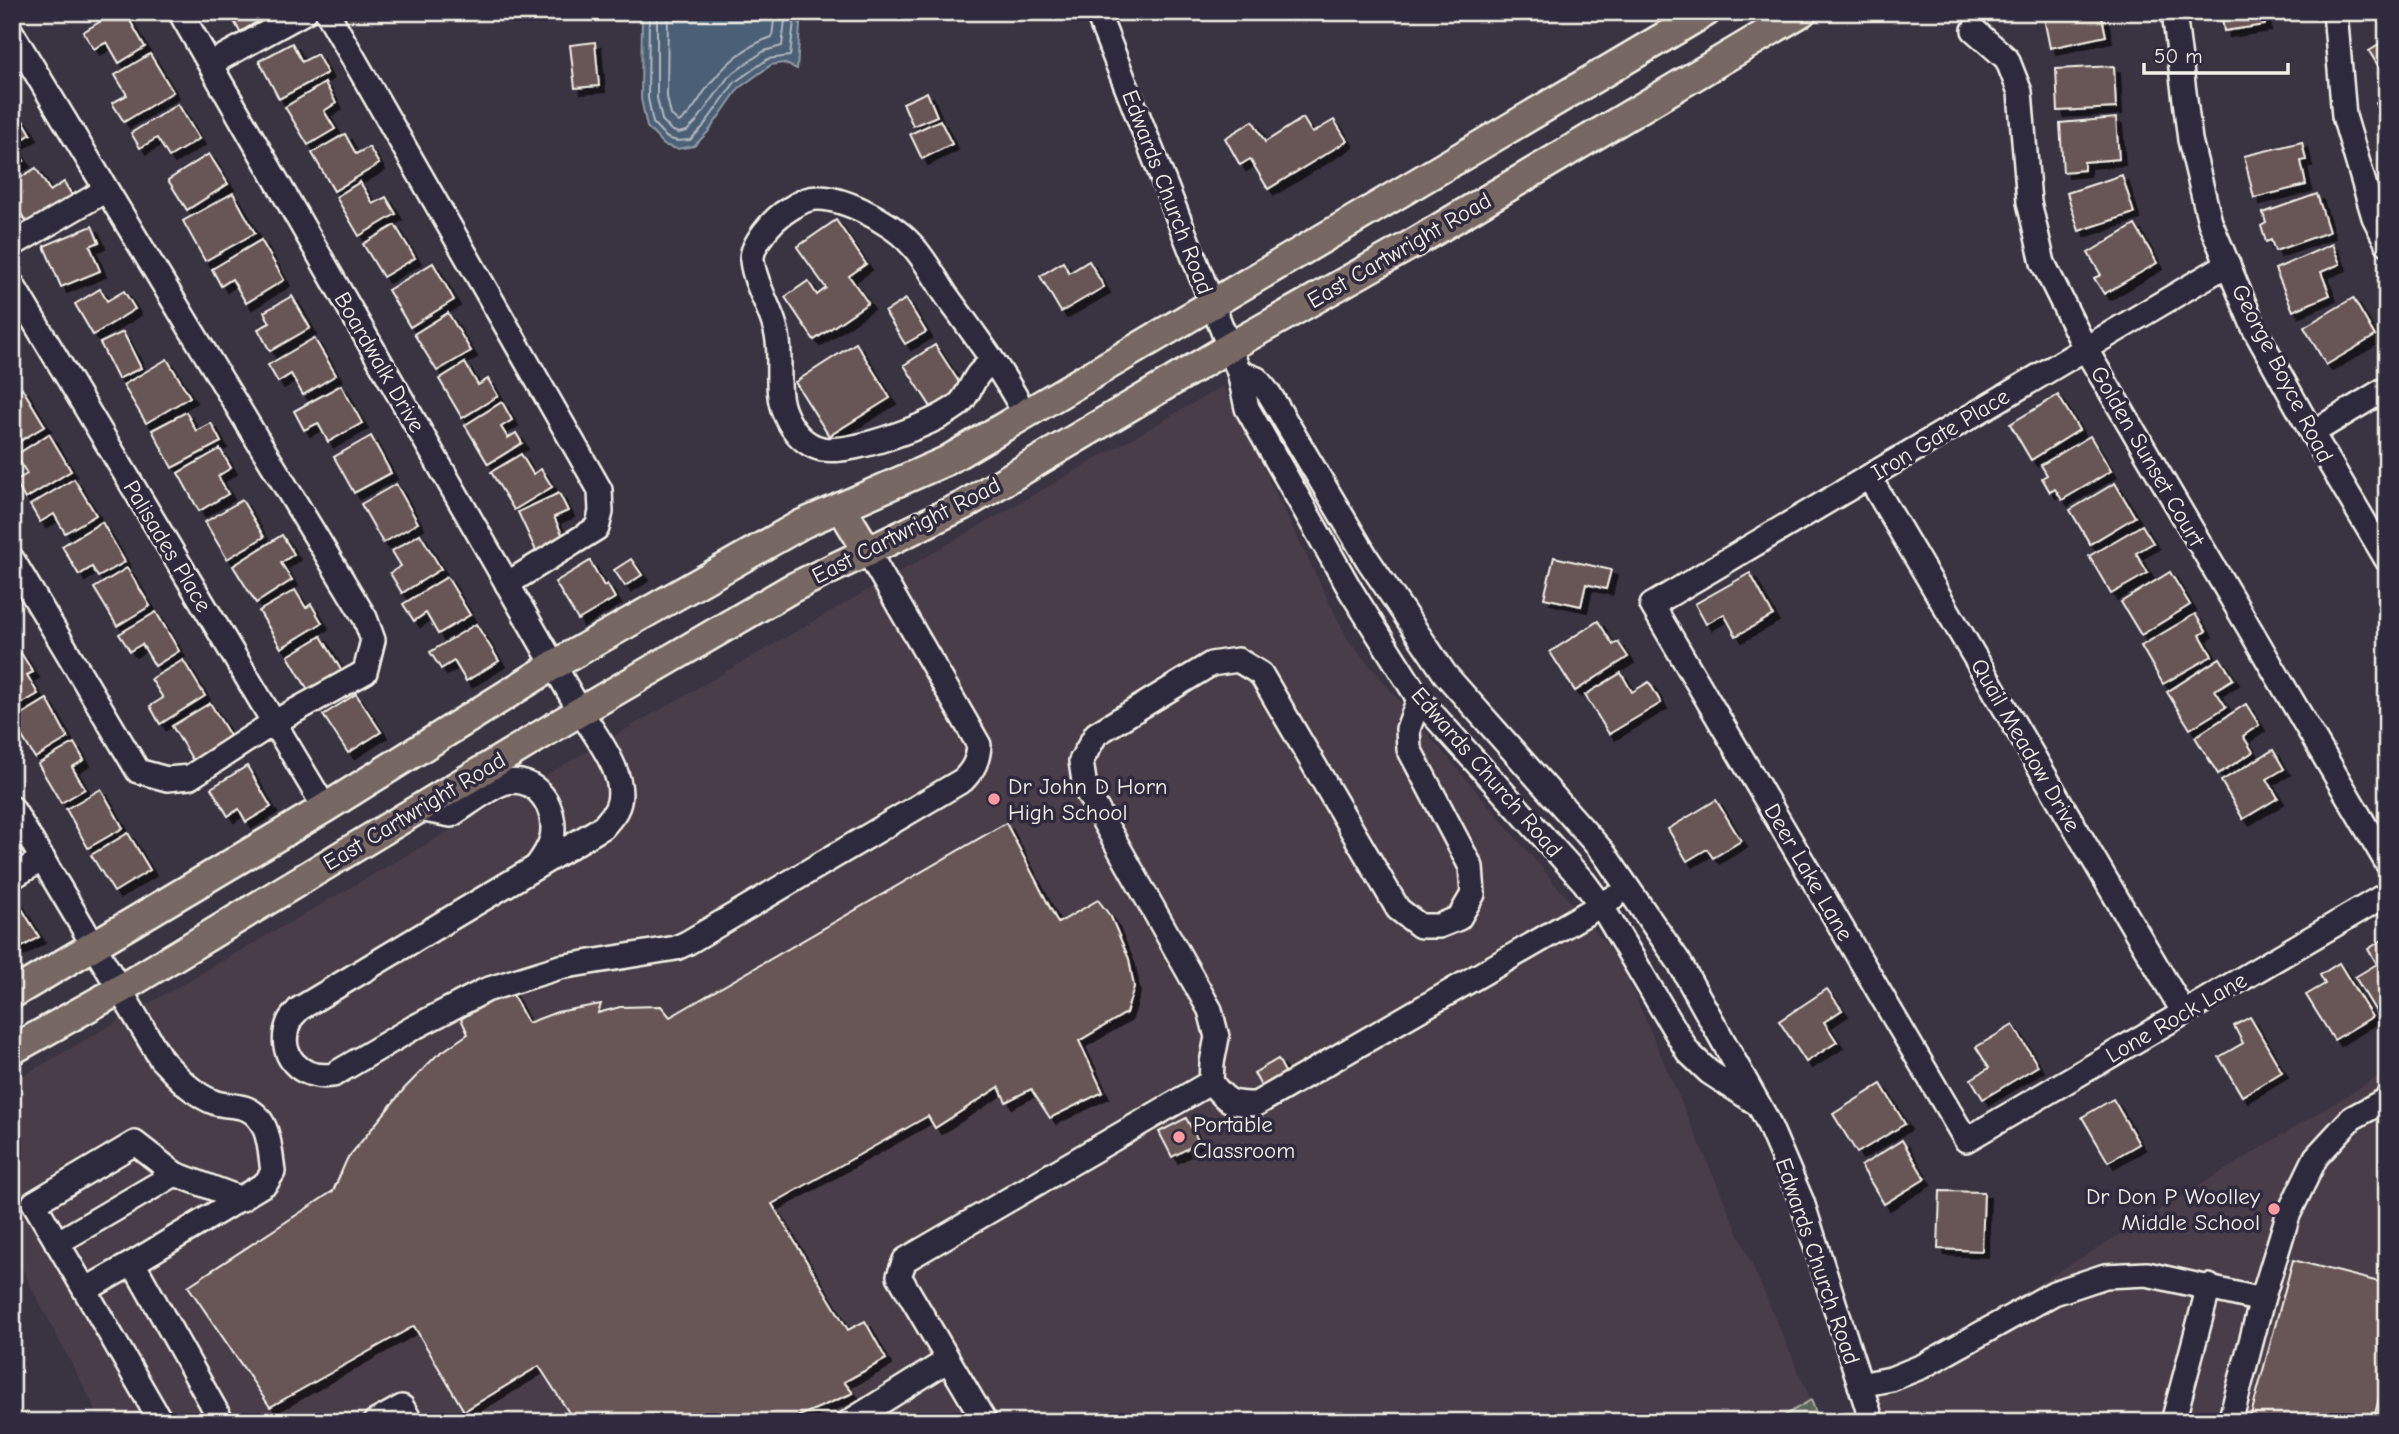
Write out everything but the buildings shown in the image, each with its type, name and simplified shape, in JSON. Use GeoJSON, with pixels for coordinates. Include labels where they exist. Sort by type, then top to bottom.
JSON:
{"type":"FeatureCollection","features":[{"type":"Feature","properties":{"kind":"main road","name":"East Cartwright Road"},"geometry":{"type":"LineString","coordinates":[[12,994],[324,808],[554,665],[802,524],[946,461],[1706,12]]}},
{"type":"Feature","properties":{"kind":"main road","name":"East Cartwright Road"},"geometry":{"type":"LineString","coordinates":[[12,1050],[119,989],[580,711],[792,588],[964,505],[1233,360],[1414,243],[1801,12]]}},
{"type":"Feature","properties":{"kind":"main road"},"geometry":{"type":"LineString","coordinates":[[841,507],[868,552]]}},
{"type":"Feature","properties":{"kind":"street","name":"Boardwalk Drive"},"geometry":{"type":"LineString","coordinates":[[180,12],[580,711],[613,764],[620,787],[617,808],[603,827],[299,1009],[289,1021],[285,1042],[292,1061],[305,1073],[320,1077],[333,1075],[413,1028],[486,990],[560,967],[676,948],[963,780],[978,758],[979,744],[868,552]]}},
{"type":"Feature","properties":{"kind":"street"},"geometry":{"type":"LineString","coordinates":[[210,64],[305,12]]}},
{"type":"Feature","properties":{"kind":"street"},"geometry":{"type":"LineString","coordinates":[[327,12],[600,490],[601,512],[597,528],[507,584]]}},
{"type":"Feature","properties":{"kind":"street","name":"Edwards Church Road"},"geometry":{"type":"LineString","coordinates":[[1097,12],[1212,304],[1247,408],[1351,591],[1419,699],[1601,905],[1688,1052],[1709,1072],[1758,1104]]}},
{"type":"Feature","properties":{"kind":"street","name":"George Boyce Road"},"geometry":{"type":"LineString","coordinates":[[2174,12],[2190,140],[2210,222],[2255,330],[2387,560]]}},
{"type":"Feature","properties":{"kind":"street"},"geometry":{"type":"LineString","coordinates":[[2335,12],[2344,116],[2374,217],[2387,243]]}},
{"type":"Feature","properties":{"kind":"street","name":"Golden Sunset Court"},"geometry":{"type":"LineString","coordinates":[[1974,30],[2007,59],[2020,92],[2029,202],[2043,263],[2085,348],[2387,863]]}},
{"type":"Feature","properties":{"kind":"street"},"geometry":{"type":"LineString","coordinates":[[12,33],[365,618],[373,640],[365,672],[273,723],[190,776],[167,779],[138,771],[12,559]]}},
{"type":"Feature","properties":{"kind":"street"},"geometry":{"type":"LineString","coordinates":[[12,245],[107,190]]}},
{"type":"Feature","properties":{"kind":"street"},"geometry":{"type":"LineString","coordinates":[[993,361],[978,374],[969,392],[957,406],[919,425],[889,438],[847,449],[822,449],[809,444],[796,432],[784,412],[780,396],[778,334],[752,258],[760,236],[784,212],[808,199],[840,201],[871,214],[910,242],[993,361],[1010,386],[1025,414]]}},
{"type":"Feature","properties":{"kind":"street","name":"Iron Gate Place"},"geometry":{"type":"LineString","coordinates":[[1652,604],[2228,264]]}},
{"type":"Feature","properties":{"kind":"street","name":"Palisades Place"},"geometry":{"type":"LineString","coordinates":[[12,284],[324,808]]}},
{"type":"Feature","properties":{"kind":"street","name":"Edwards Church Road"},"geometry":{"type":"LineString","coordinates":[[1233,360],[1257,379],[1270,395],[1368,560],[1445,674],[1603,852],[1679,961],[1758,1104],[1802,1202],[1872,1422]]}},
{"type":"Feature","properties":{"kind":"street"},"geometry":{"type":"LineString","coordinates":[[2312,433],[2387,388]]}},
{"type":"Feature","properties":{"kind":"street","name":"Quail Meadow Drive"},"geometry":{"type":"LineString","coordinates":[[1869,477],[2183,1013]]}},
{"type":"Feature","properties":{"kind":"street","name":"Deer Lake Lane"},"geometry":{"type":"LineString","coordinates":[[1652,604],[1966,1140]]}},
{"type":"Feature","properties":{"kind":"street"},"geometry":{"type":"LineString","coordinates":[[1419,699],[1408,729],[1409,749],[1471,867],[1474,894],[1459,918],[1439,926],[1420,926],[1398,909],[1261,674],[1238,660],[1211,664],[1096,734],[1081,761],[1085,788],[1210,1010],[1217,1037],[1211,1082],[1222,1097],[1236,1104],[1256,1104],[1628,889]]}},
{"type":"Feature","properties":{"kind":"street"},"geometry":{"type":"LineString","coordinates":[[418,809],[451,815],[503,784],[527,784],[547,800],[554,828],[545,854],[533,870]]}},
{"type":"Feature","properties":{"kind":"street"},"geometry":{"type":"LineString","coordinates":[[12,808],[161,1059],[184,1085],[214,1102],[248,1110],[258,1117],[266,1130],[273,1172],[267,1183],[242,1199],[85,1290]]}},
{"type":"Feature","properties":{"kind":"street"},"geometry":{"type":"LineString","coordinates":[[12,877],[43,859]]}},
{"type":"Feature","properties":{"kind":"street","name":"Lone Rock Lane"},"geometry":{"type":"LineString","coordinates":[[1966,1140],[2387,894]]}},
{"type":"Feature","properties":{"kind":"street"},"geometry":{"type":"LineString","coordinates":[[985,1422],[899,1276],[905,1260],[1211,1082]]}},
{"type":"Feature","properties":{"kind":"street"},"geometry":{"type":"LineString","coordinates":[[2230,1422],[2262,1300],[2288,1215],[2316,1157],[2351,1118],[2387,1099]]}},
{"type":"Feature","properties":{"kind":"street"},"geometry":{"type":"LineString","coordinates":[[161,1422],[34,1203],[135,1143],[175,1174],[242,1199]]}},
{"type":"Feature","properties":{"kind":"street"},"geometry":{"type":"LineString","coordinates":[[57,1243],[175,1174]]}},
{"type":"Feature","properties":{"kind":"street"},"geometry":{"type":"LineString","coordinates":[[133,1263],[222,1422]]}},
{"type":"Feature","properties":{"kind":"street"},"geometry":{"type":"LineString","coordinates":[[1860,1385],[1891,1379],[1923,1366],[2054,1293],[2105,1276],[2147,1274],[2262,1300]]}},
{"type":"Feature","properties":{"kind":"street"},"geometry":{"type":"LineString","coordinates":[[2173,1422],[2209,1286]]}},
{"type":"Feature","properties":{"kind":"street"},"geometry":{"type":"LineString","coordinates":[[849,1422],[948,1360]]}},
{"type":"Feature","properties":{"kind":"street"},"geometry":{"type":"LineString","coordinates":[[375,1422],[402,1407],[411,1422]]}},
{"type":"Feature","properties":{"kind":"shaded area","name":"Dr John D Horn High School"},"geometry":{"type":"Polygon","coordinates":[[[1223,386],[1348,640],[1619,959],[1811,1400],[1773,1422],[102,1422],[12,1250],[12,1082],[1223,386]]]}},
{"type":"Feature","properties":{"kind":"shaded area","name":"Dr Don P Woolley Middle School"},"geometry":{"type":"Polygon","coordinates":[[[2387,1071],[2387,1422],[1885,1422],[1870,1387],[2387,1071]]]}},
{"type":"Feature","properties":{"kind":"green space"},"geometry":{"type":"Polygon","coordinates":[[[1811,1400],[1820,1422],[1774,1422],[1811,1400]]]}},
{"type":"Feature","properties":{"kind":"water"},"geometry":{"type":"Polygon","coordinates":[[[642,12],[801,12],[797,69],[783,63],[771,65],[739,88],[708,132],[694,146],[677,149],[664,145],[647,127],[641,99],[642,12]]]}},
{"type":"Feature","properties":{"kind":"place","name":"Dr John D Horn High School"},"geometry":{"type":"Point","coordinates":[994,799]}},
{"type":"Feature","properties":{"kind":"place","name":"Portable Classroom"},"geometry":{"type":"Point","coordinates":[1179,1137]}},
{"type":"Feature","properties":{"kind":"place","name":"Dr Don P Woolley Middle School"},"geometry":{"type":"Point","coordinates":[2274,1209]}}]}
